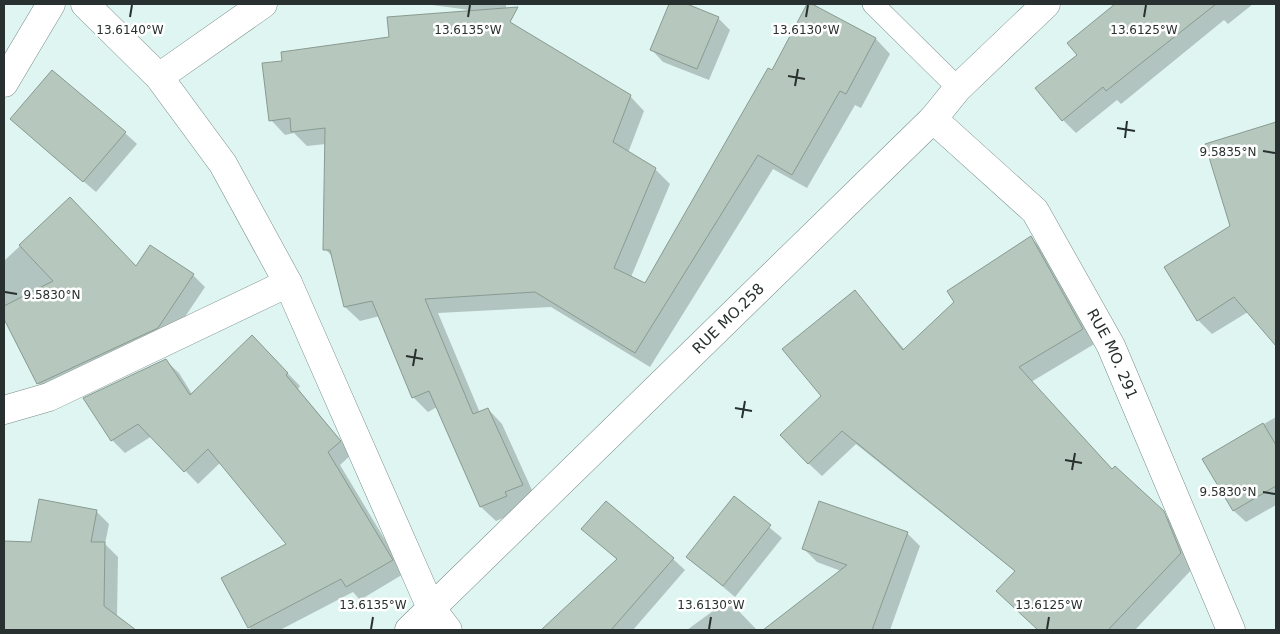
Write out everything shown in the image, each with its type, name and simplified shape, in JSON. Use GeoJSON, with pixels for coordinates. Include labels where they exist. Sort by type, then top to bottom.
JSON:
{"type":"FeatureCollection","features":[{"type":"Feature","properties":{"kind":"street"},"geometry":{"type":"LineString","coordinates":[[4,83],[51,4]]}},
{"type":"Feature","properties":{"kind":"street"},"geometry":{"type":"LineString","coordinates":[[85,4],[159,77],[223,164],[288,283],[431,608],[448,630]]}},
{"type":"Feature","properties":{"kind":"street"},"geometry":{"type":"LineString","coordinates":[[159,77],[263,4]]}},
{"type":"Feature","properties":{"kind":"street","name":"RUE MO.258"},"geometry":{"type":"LineString","coordinates":[[409,630],[933,120],[958,88],[1046,4]]}},
{"type":"Feature","properties":{"kind":"street","name":"RUE MO. 291"},"geometry":{"type":"LineString","coordinates":[[933,120],[1036,211],[1111,346],[1228,629]]}},
{"type":"Feature","properties":{"kind":"street"},"geometry":{"type":"LineString","coordinates":[[4,410],[49,397],[288,283]]}},
{"type":"Feature","properties":{"kind":"lane"},"geometry":{"type":"LineString","coordinates":[[873,4],[958,88]]}},
{"type":"Feature","properties":{"kind":"building"},"geometry":{"type":"Polygon","coordinates":[[[669,4],[687,4],[719,17],[697,69],[650,50],[669,4]]]}},
{"type":"Feature","properties":{"kind":"building"},"geometry":{"type":"Polygon","coordinates":[[[807,4],[812,4],[876,38],[846,94],[840,91],[792,175],[758,155],[635,353],[535,292],[425,299],[473,414],[488,408],[523,485],[505,492],[507,496],[480,507],[429,391],[412,398],[372,301],[344,307],[330,250],[323,250],[325,128],[291,132],[290,118],[269,121],[262,63],[282,61],[281,52],[389,37],[387,17],[518,7],[510,22],[631,95],[613,142],[656,168],[614,268],[645,283],[768,68],[772,70],[807,4]]]}},
{"type":"Feature","properties":{"kind":"building"},"geometry":{"type":"Polygon","coordinates":[[[1115,4],[1216,4],[1106,91],[1103,87],[1062,121],[1035,88],[1077,55],[1067,43],[1115,4]]]}},
{"type":"Feature","properties":{"kind":"building"},"geometry":{"type":"Polygon","coordinates":[[[52,70],[126,132],[83,182],[10,119],[52,70]]]}},
{"type":"Feature","properties":{"kind":"building"},"geometry":{"type":"Polygon","coordinates":[[[1276,122],[1276,346],[1234,297],[1197,321],[1164,267],[1230,226],[1205,144],[1276,122]]]}},
{"type":"Feature","properties":{"kind":"building"},"geometry":{"type":"Polygon","coordinates":[[[70,197],[136,266],[150,245],[194,274],[158,328],[37,384],[4,319],[4,306],[53,281],[19,245],[70,197]]]}},
{"type":"Feature","properties":{"kind":"building"},"geometry":{"type":"Polygon","coordinates":[[[1031,236],[1083,329],[1019,367],[1112,469],[1115,466],[1164,511],[1181,553],[1108,630],[1038,630],[996,591],[1015,571],[842,431],[808,464],[780,435],[821,396],[782,349],[855,290],[903,350],[954,302],[947,291],[1031,236]]]}},
{"type":"Feature","properties":{"kind":"building"},"geometry":{"type":"Polygon","coordinates":[[[252,335],[288,373],[286,375],[341,441],[328,452],[393,560],[346,587],[341,579],[248,628],[221,578],[286,544],[208,449],[184,472],[138,424],[111,441],[83,398],[166,359],[190,395],[252,335]]]}},
{"type":"Feature","properties":{"kind":"building"},"geometry":{"type":"Polygon","coordinates":[[[1263,423],[1276,445],[1276,486],[1233,511],[1202,459],[1263,423]]]}},
{"type":"Feature","properties":{"kind":"building"},"geometry":{"type":"Polygon","coordinates":[[[734,496],[771,525],[723,586],[686,557],[734,496]]]}},
{"type":"Feature","properties":{"kind":"building"},"geometry":{"type":"Polygon","coordinates":[[[39,499],[97,510],[91,542],[105,542],[104,606],[136,630],[4,630],[4,541],[31,542],[39,499]]]}},
{"type":"Feature","properties":{"kind":"building"},"geometry":{"type":"Polygon","coordinates":[[[606,501],[674,558],[611,630],[541,630],[617,559],[581,529],[606,501]]]}},
{"type":"Feature","properties":{"kind":"building"},"geometry":{"type":"Polygon","coordinates":[[[819,501],[908,532],[872,630],[763,630],[847,565],[802,549],[819,501]]]}}]}
